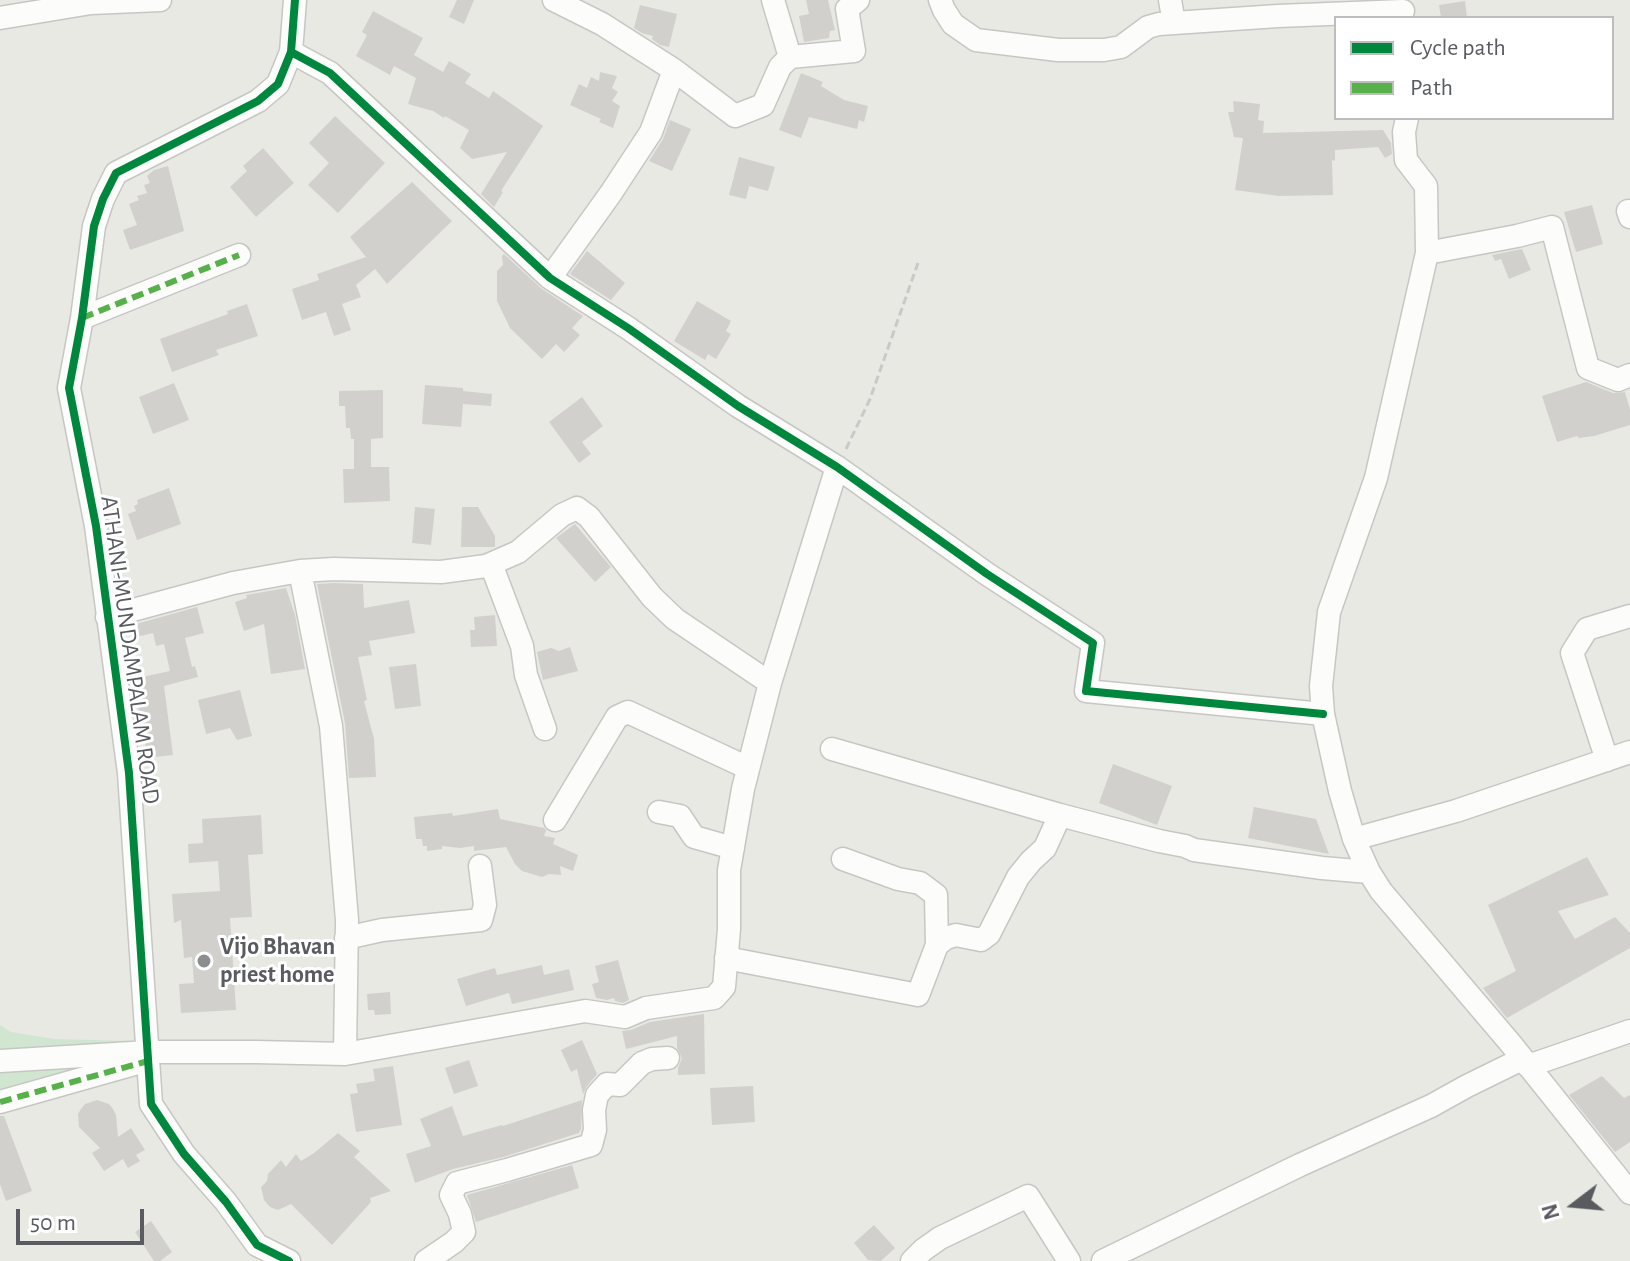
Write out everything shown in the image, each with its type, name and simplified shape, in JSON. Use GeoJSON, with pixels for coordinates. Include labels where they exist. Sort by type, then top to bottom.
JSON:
{"type":"FeatureCollection","features":[{"type":"Feature","properties":{"kind":"street"},"geometry":{"type":"LineString","coordinates":[[0,18],[91,3],[160,0]]}},
{"type":"Feature","properties":{"kind":"street","name":"ATHANI-MUNDAMPALAM ROAD"},"geometry":{"type":"LineString","coordinates":[[289,1261],[257,1245],[226,1202],[184,1154],[151,1104],[129,773],[96,526],[69,388],[94,226],[116,173],[258,101],[278,84],[291,52],[295,0]]}},
{"type":"Feature","properties":{"kind":"street"},"geometry":{"type":"LineString","coordinates":[[554,0],[602,24],[674,70],[735,116],[763,105],[780,67],[790,57],[854,51],[847,9],[858,0]]}},
{"type":"Feature","properties":{"kind":"street"},"geometry":{"type":"LineString","coordinates":[[602,24],[603,0]]}},
{"type":"Feature","properties":{"kind":"street"},"geometry":{"type":"LineString","coordinates":[[773,0],[790,57]]}},
{"type":"Feature","properties":{"kind":"street"},"geometry":{"type":"LineString","coordinates":[[940,0],[953,24],[976,40],[1058,50],[1121,47],[1148,27],[1174,23],[1402,10]]}},
{"type":"Feature","properties":{"kind":"street"},"geometry":{"type":"LineString","coordinates":[[1170,0],[1174,23]]}},
{"type":"Feature","properties":{"kind":"street"},"geometry":{"type":"LineString","coordinates":[[291,52],[330,73],[550,278],[628,328],[738,406],[837,467],[987,574],[1093,643],[1086,691],[1323,714]]}},
{"type":"Feature","properties":{"kind":"street"},"geometry":{"type":"LineString","coordinates":[[550,278],[651,132],[674,70]]}},
{"type":"Feature","properties":{"kind":"street"},"geometry":{"type":"LineString","coordinates":[[1407,120],[1406,160],[1426,186],[1427,253],[1376,478],[1329,612],[1321,686],[1323,714],[1354,839],[1381,891],[1630,1193]]}},
{"type":"Feature","properties":{"kind":"street"},"geometry":{"type":"LineString","coordinates":[[1427,253],[1552,227],[1588,368],[1618,380],[1630,375]]}},
{"type":"Feature","properties":{"kind":"street"},"geometry":{"type":"LineString","coordinates":[[82,318],[239,255]]}},
{"type":"Feature","properties":{"kind":"street"},"geometry":{"type":"LineString","coordinates":[[0,1061],[256,1052],[345,1054],[585,1011],[625,1017],[646,1008],[714,998],[724,987],[729,929],[729,870],[748,768],[770,683],[837,467]]}},
{"type":"Feature","properties":{"kind":"street"},"geometry":{"type":"LineString","coordinates":[[107,617],[233,583],[300,571],[441,572],[491,564],[518,552],[562,515],[577,508],[589,517],[652,597],[675,619],[770,683]]}},
{"type":"Feature","properties":{"kind":"street"},"geometry":{"type":"LineString","coordinates":[[491,564],[522,646],[526,675],[545,729]]}},
{"type":"Feature","properties":{"kind":"street"},"geometry":{"type":"LineString","coordinates":[[300,571],[331,726],[347,920],[345,1054]]}},
{"type":"Feature","properties":{"kind":"street"},"geometry":{"type":"LineString","coordinates":[[1607,760],[1572,653],[1587,629],[1630,616]]}},
{"type":"Feature","properties":{"kind":"street"},"geometry":{"type":"LineString","coordinates":[[555,820],[617,717],[628,712],[748,768]]}},
{"type":"Feature","properties":{"kind":"street"},"geometry":{"type":"LineString","coordinates":[[832,749],[1194,850],[1369,872]]}},
{"type":"Feature","properties":{"kind":"street"},"geometry":{"type":"LineString","coordinates":[[1354,839],[1456,811],[1630,752]]}},
{"type":"Feature","properties":{"kind":"street"},"geometry":{"type":"LineString","coordinates":[[659,812],[680,816],[694,837],[733,848]]}},
{"type":"Feature","properties":{"kind":"street"},"geometry":{"type":"LineString","coordinates":[[937,945],[956,935],[981,940],[989,934],[1018,877],[1045,848],[1060,815]]}},
{"type":"Feature","properties":{"kind":"street"},"geometry":{"type":"LineString","coordinates":[[726,958],[918,995],[937,945],[936,895],[920,883],[898,879],[843,859]]}},
{"type":"Feature","properties":{"kind":"street"},"geometry":{"type":"LineString","coordinates":[[346,938],[382,930],[481,920],[485,905],[480,866]]}},
{"type":"Feature","properties":{"kind":"street"},"geometry":{"type":"LineString","coordinates":[[1103,1261],[1300,1165],[1431,1106],[1467,1086],[1525,1062],[1630,1031]]}},
{"type":"Feature","properties":{"kind":"street"},"geometry":{"type":"LineString","coordinates":[[0,1102],[148,1056]]}},
{"type":"Feature","properties":{"kind":"street"},"geometry":{"type":"LineString","coordinates":[[426,1261],[464,1232],[451,1195],[457,1183],[591,1145],[597,1095],[607,1084],[620,1085],[642,1063],[668,1058]]}},
{"type":"Feature","properties":{"kind":"street"},"geometry":{"type":"LineString","coordinates":[[912,1261],[940,1238],[1028,1196],[1069,1261]]}},
{"type":"Feature","properties":{"kind":"path"},"geometry":{"type":"LineString","coordinates":[[837,467],[870,399],[918,263]]}},
{"type":"Feature","properties":{"kind":"green space"},"geometry":{"type":"Polygon","coordinates":[[[0,1025],[11,1032],[54,1039],[135,1041],[132,1061],[0,1091],[0,1025]]]}},
{"type":"Feature","properties":{"kind":"building"},"geometry":{"type":"Polygon","coordinates":[[[457,0],[474,0],[464,24],[449,17],[457,0]]]}},
{"type":"Feature","properties":{"kind":"building"},"geometry":{"type":"Polygon","coordinates":[[[806,0],[828,0],[835,30],[830,31],[829,38],[804,42],[799,16],[809,14],[806,0]]]}},
{"type":"Feature","properties":{"kind":"building"},"geometry":{"type":"Polygon","coordinates":[[[1465,1],[1467,16],[1441,16],[1439,5],[1465,1]]]}},
{"type":"Feature","properties":{"kind":"building"},"geometry":{"type":"Polygon","coordinates":[[[640,5],[677,14],[669,47],[660,45],[652,39],[653,36],[634,28],[640,5]]]}},
{"type":"Feature","properties":{"kind":"building"},"geometry":{"type":"Polygon","coordinates":[[[373,11],[423,38],[414,55],[443,72],[449,61],[471,74],[465,83],[489,98],[493,91],[543,126],[494,207],[481,194],[507,152],[472,159],[460,148],[469,130],[445,116],[408,104],[416,78],[394,66],[390,75],[356,56],[367,35],[362,32],[373,11]]]}},
{"type":"Feature","properties":{"kind":"building"},"geometry":{"type":"Polygon","coordinates":[[[600,72],[617,76],[612,88],[618,92],[612,101],[620,106],[613,128],[570,105],[579,84],[587,88],[591,77],[599,81],[600,72]]]}},
{"type":"Feature","properties":{"kind":"building"},"geometry":{"type":"Polygon","coordinates":[[[801,73],[823,82],[821,86],[844,100],[868,106],[864,122],[859,120],[857,129],[809,117],[801,138],[779,130],[801,73]]]}},
{"type":"Feature","properties":{"kind":"building"},"geometry":{"type":"Polygon","coordinates":[[[1233,101],[1260,104],[1258,120],[1264,121],[1263,133],[1383,130],[1391,143],[1392,154],[1385,158],[1378,147],[1335,150],[1335,161],[1332,160],[1333,195],[1279,196],[1235,190],[1243,138],[1234,137],[1228,112],[1234,112],[1233,101]]]}},
{"type":"Feature","properties":{"kind":"building"},"geometry":{"type":"Polygon","coordinates":[[[335,116],[385,163],[338,213],[308,185],[329,163],[309,143],[335,116]]]}},
{"type":"Feature","properties":{"kind":"building"},"geometry":{"type":"Polygon","coordinates":[[[670,120],[691,129],[672,171],[649,161],[663,139],[670,120]]]}},
{"type":"Feature","properties":{"kind":"building"},"geometry":{"type":"Polygon","coordinates":[[[263,148],[294,183],[256,217],[230,187],[247,171],[243,166],[263,148]]]}},
{"type":"Feature","properties":{"kind":"building"},"geometry":{"type":"Polygon","coordinates":[[[739,157],[775,167],[768,191],[749,186],[746,199],[729,195],[739,157]]]}},
{"type":"Feature","properties":{"kind":"building"},"geometry":{"type":"Polygon","coordinates":[[[168,166],[184,231],[130,250],[123,230],[137,225],[129,204],[139,200],[137,196],[147,193],[144,185],[150,183],[147,176],[154,170],[168,166]]]}},
{"type":"Feature","properties":{"kind":"building"},"geometry":{"type":"Polygon","coordinates":[[[412,182],[452,221],[387,284],[375,269],[356,285],[361,297],[342,304],[351,330],[334,336],[326,312],[302,320],[292,289],[319,280],[317,274],[366,257],[350,237],[412,182]]]}},
{"type":"Feature","properties":{"kind":"building"},"geometry":{"type":"Polygon","coordinates":[[[1592,205],[1603,244],[1576,252],[1564,212],[1592,205]]]}},
{"type":"Feature","properties":{"kind":"building"},"geometry":{"type":"Polygon","coordinates":[[[1522,249],[1531,270],[1509,279],[1501,259],[1495,261],[1492,255],[1522,249]]]}},
{"type":"Feature","properties":{"kind":"building"},"geometry":{"type":"Polygon","coordinates":[[[587,251],[625,283],[611,300],[570,274],[587,251]]]}},
{"type":"Feature","properties":{"kind":"building"},"geometry":{"type":"Polygon","coordinates":[[[504,254],[542,289],[583,316],[572,328],[580,335],[564,352],[556,344],[542,359],[510,328],[497,301],[497,271],[503,265],[504,254]]]}},
{"type":"Feature","properties":{"kind":"building"},"geometry":{"type":"Polygon","coordinates":[[[697,301],[731,321],[726,331],[731,334],[716,359],[708,354],[705,360],[674,341],[697,301]]]}},
{"type":"Feature","properties":{"kind":"building"},"geometry":{"type":"Polygon","coordinates":[[[247,304],[258,336],[216,350],[219,355],[172,372],[160,339],[247,304]]]}},
{"type":"Feature","properties":{"kind":"building"},"geometry":{"type":"Polygon","coordinates":[[[1586,382],[1613,393],[1625,392],[1630,425],[1594,436],[1577,436],[1557,442],[1542,396],[1586,382]]]}},
{"type":"Feature","properties":{"kind":"building"},"geometry":{"type":"Polygon","coordinates":[[[174,383],[189,420],[153,434],[139,397],[174,383]]]}},
{"type":"Feature","properties":{"kind":"building"},"geometry":{"type":"Polygon","coordinates":[[[425,385],[492,394],[491,406],[463,404],[461,427],[422,424],[425,385]]]}},
{"type":"Feature","properties":{"kind":"building"},"geometry":{"type":"Polygon","coordinates":[[[383,390],[383,438],[371,439],[371,467],[389,467],[390,501],[344,503],[343,469],[354,469],[354,439],[351,439],[350,428],[346,428],[345,406],[339,406],[339,391],[383,390]]]}},
{"type":"Feature","properties":{"kind":"building"},"geometry":{"type":"Polygon","coordinates":[[[582,397],[603,426],[582,442],[591,454],[579,463],[549,422],[582,397]]]}},
{"type":"Feature","properties":{"kind":"building"},"geometry":{"type":"Polygon","coordinates":[[[169,488],[181,524],[137,540],[128,514],[136,511],[134,506],[138,504],[137,500],[169,488]]]}},
{"type":"Feature","properties":{"kind":"building"},"geometry":{"type":"Polygon","coordinates":[[[415,507],[435,509],[431,545],[412,543],[415,507]]]}},
{"type":"Feature","properties":{"kind":"building"},"geometry":{"type":"Polygon","coordinates":[[[462,507],[478,507],[495,536],[495,547],[461,547],[462,507]]]}},
{"type":"Feature","properties":{"kind":"building"},"geometry":{"type":"Polygon","coordinates":[[[575,524],[611,567],[595,582],[556,538],[575,524]]]}},
{"type":"Feature","properties":{"kind":"building"},"geometry":{"type":"Polygon","coordinates":[[[317,584],[363,584],[364,608],[409,600],[415,633],[369,641],[372,655],[358,657],[367,700],[364,701],[374,739],[376,777],[349,778],[345,723],[317,584]]]}},
{"type":"Feature","properties":{"kind":"building"},"geometry":{"type":"Polygon","coordinates":[[[286,588],[295,615],[305,669],[271,674],[264,624],[244,631],[235,602],[247,598],[246,595],[286,588]]]}},
{"type":"Feature","properties":{"kind":"building"},"geometry":{"type":"Polygon","coordinates":[[[197,607],[204,633],[185,638],[192,667],[195,666],[198,677],[164,686],[173,755],[147,758],[133,679],[170,671],[164,644],[156,646],[153,633],[132,638],[129,626],[197,607]]]}},
{"type":"Feature","properties":{"kind":"building"},"geometry":{"type":"Polygon","coordinates":[[[495,615],[497,646],[471,647],[470,630],[475,630],[474,617],[495,615]]]}},
{"type":"Feature","properties":{"kind":"building"},"geometry":{"type":"Polygon","coordinates":[[[570,647],[578,671],[543,680],[537,652],[570,647]]]}},
{"type":"Feature","properties":{"kind":"building"},"geometry":{"type":"Polygon","coordinates":[[[416,664],[421,706],[395,709],[389,667],[416,664]]]}},
{"type":"Feature","properties":{"kind":"building"},"geometry":{"type":"Polygon","coordinates":[[[240,690],[252,736],[237,740],[230,728],[206,734],[198,700],[240,690]]]}},
{"type":"Feature","properties":{"kind":"building"},"geometry":{"type":"Polygon","coordinates":[[[1113,764],[1172,786],[1157,825],[1099,803],[1113,764]]]}},
{"type":"Feature","properties":{"kind":"building"},"geometry":{"type":"Polygon","coordinates":[[[1254,807],[1316,819],[1329,854],[1248,838],[1254,807]]]}},
{"type":"Feature","properties":{"kind":"building"},"geometry":{"type":"Polygon","coordinates":[[[498,809],[500,819],[544,828],[544,836],[555,838],[553,844],[578,855],[573,871],[560,866],[561,875],[542,877],[522,871],[506,847],[474,851],[474,846],[442,846],[442,849],[427,851],[422,839],[416,839],[414,817],[452,813],[453,816],[498,809]]]}},
{"type":"Feature","properties":{"kind":"building"},"geometry":{"type":"Polygon","coordinates":[[[261,815],[263,854],[248,855],[252,917],[230,918],[236,1010],[181,1013],[179,984],[194,983],[192,957],[184,958],[181,920],[174,923],[172,894],[220,891],[218,861],[189,863],[188,844],[203,843],[202,819],[261,815]]]}},
{"type":"Feature","properties":{"kind":"building"},"geometry":{"type":"Polygon","coordinates":[[[1587,857],[1609,895],[1558,911],[1575,939],[1615,917],[1630,933],[1630,948],[1507,1018],[1483,988],[1516,971],[1488,905],[1587,857]]]}},
{"type":"Feature","properties":{"kind":"building"},"geometry":{"type":"Polygon","coordinates":[[[618,960],[629,1000],[623,1003],[614,998],[596,998],[592,984],[599,982],[595,966],[618,960]]]}},
{"type":"Feature","properties":{"kind":"building"},"geometry":{"type":"Polygon","coordinates":[[[542,965],[544,975],[569,969],[574,990],[512,1004],[509,993],[466,1006],[457,979],[495,968],[497,975],[542,965]]]}},
{"type":"Feature","properties":{"kind":"building"},"geometry":{"type":"Polygon","coordinates":[[[390,992],[391,1014],[375,1015],[374,1010],[368,1010],[367,994],[390,992]]]}},
{"type":"Feature","properties":{"kind":"building"},"geometry":{"type":"Polygon","coordinates":[[[704,1014],[705,1074],[678,1075],[682,1058],[677,1048],[677,1036],[626,1049],[622,1031],[650,1022],[704,1014]]]}},
{"type":"Feature","properties":{"kind":"building"},"geometry":{"type":"Polygon","coordinates":[[[582,1040],[597,1074],[583,1094],[577,1069],[571,1072],[561,1050],[582,1040]]]}},
{"type":"Feature","properties":{"kind":"building"},"geometry":{"type":"Polygon","coordinates":[[[469,1060],[478,1086],[454,1094],[445,1068],[469,1060]]]}},
{"type":"Feature","properties":{"kind":"building"},"geometry":{"type":"Polygon","coordinates":[[[393,1066],[402,1125],[356,1132],[350,1094],[358,1093],[356,1084],[375,1081],[373,1069],[393,1066]]]}},
{"type":"Feature","properties":{"kind":"building"},"geometry":{"type":"Polygon","coordinates":[[[1602,1076],[1624,1098],[1630,1095],[1630,1142],[1615,1152],[1569,1095],[1602,1076]]]}},
{"type":"Feature","properties":{"kind":"building"},"geometry":{"type":"Polygon","coordinates":[[[753,1086],[755,1122],[712,1125],[710,1088],[753,1086]]]}},
{"type":"Feature","properties":{"kind":"building"},"geometry":{"type":"Polygon","coordinates":[[[97,1100],[113,1109],[118,1137],[131,1128],[145,1150],[136,1155],[140,1161],[128,1168],[123,1159],[104,1171],[92,1153],[100,1148],[79,1127],[78,1114],[81,1109],[97,1100]]]}},
{"type":"Feature","properties":{"kind":"building"},"geometry":{"type":"Polygon","coordinates":[[[582,1100],[579,1133],[415,1183],[406,1154],[431,1146],[420,1119],[452,1106],[463,1136],[582,1100]]]}},
{"type":"Feature","properties":{"kind":"building"},"geometry":{"type":"Polygon","coordinates":[[[0,1116],[4,1116],[32,1191],[6,1201],[0,1184],[0,1116]]]}},
{"type":"Feature","properties":{"kind":"building"},"geometry":{"type":"Polygon","coordinates":[[[338,1133],[360,1151],[354,1157],[391,1191],[370,1198],[371,1202],[332,1245],[291,1204],[278,1210],[270,1207],[264,1200],[261,1187],[281,1160],[286,1167],[296,1154],[301,1161],[338,1133]]]}},
{"type":"Feature","properties":{"kind":"building"},"geometry":{"type":"Polygon","coordinates":[[[572,1165],[579,1188],[476,1222],[467,1195],[572,1165]]]}},
{"type":"Feature","properties":{"kind":"building"},"geometry":{"type":"Polygon","coordinates":[[[151,1221],[172,1252],[160,1261],[154,1261],[135,1232],[151,1221]]]}},
{"type":"Feature","properties":{"kind":"building"},"geometry":{"type":"Polygon","coordinates":[[[874,1225],[895,1248],[881,1261],[868,1260],[854,1243],[874,1225]]]}},
{"type":"Feature","properties":{"kind":"marked path"},"geometry":{"type":"LineString","coordinates":[[82,318],[239,255]]}},
{"type":"Feature","properties":{"kind":"marked path"},"geometry":{"type":"LineString","coordinates":[[0,1102],[148,1061]]}},
{"type":"Feature","properties":{"kind":"cycle path"},"geometry":{"type":"LineString","coordinates":[[289,1261],[257,1245],[226,1202],[184,1154],[151,1104],[129,773],[96,526],[69,388],[94,226],[116,173],[258,101],[278,84],[291,52],[295,0]]}},
{"type":"Feature","properties":{"kind":"cycle path"},"geometry":{"type":"LineString","coordinates":[[291,52],[330,73],[550,278],[628,328],[738,406],[837,467],[987,574],[1093,643],[1086,691],[1323,714]]}},
{"type":"Feature","properties":{"kind":"place","name":"Vijo Bhavan priest home"},"geometry":{"type":"Point","coordinates":[204,961]}}]}
